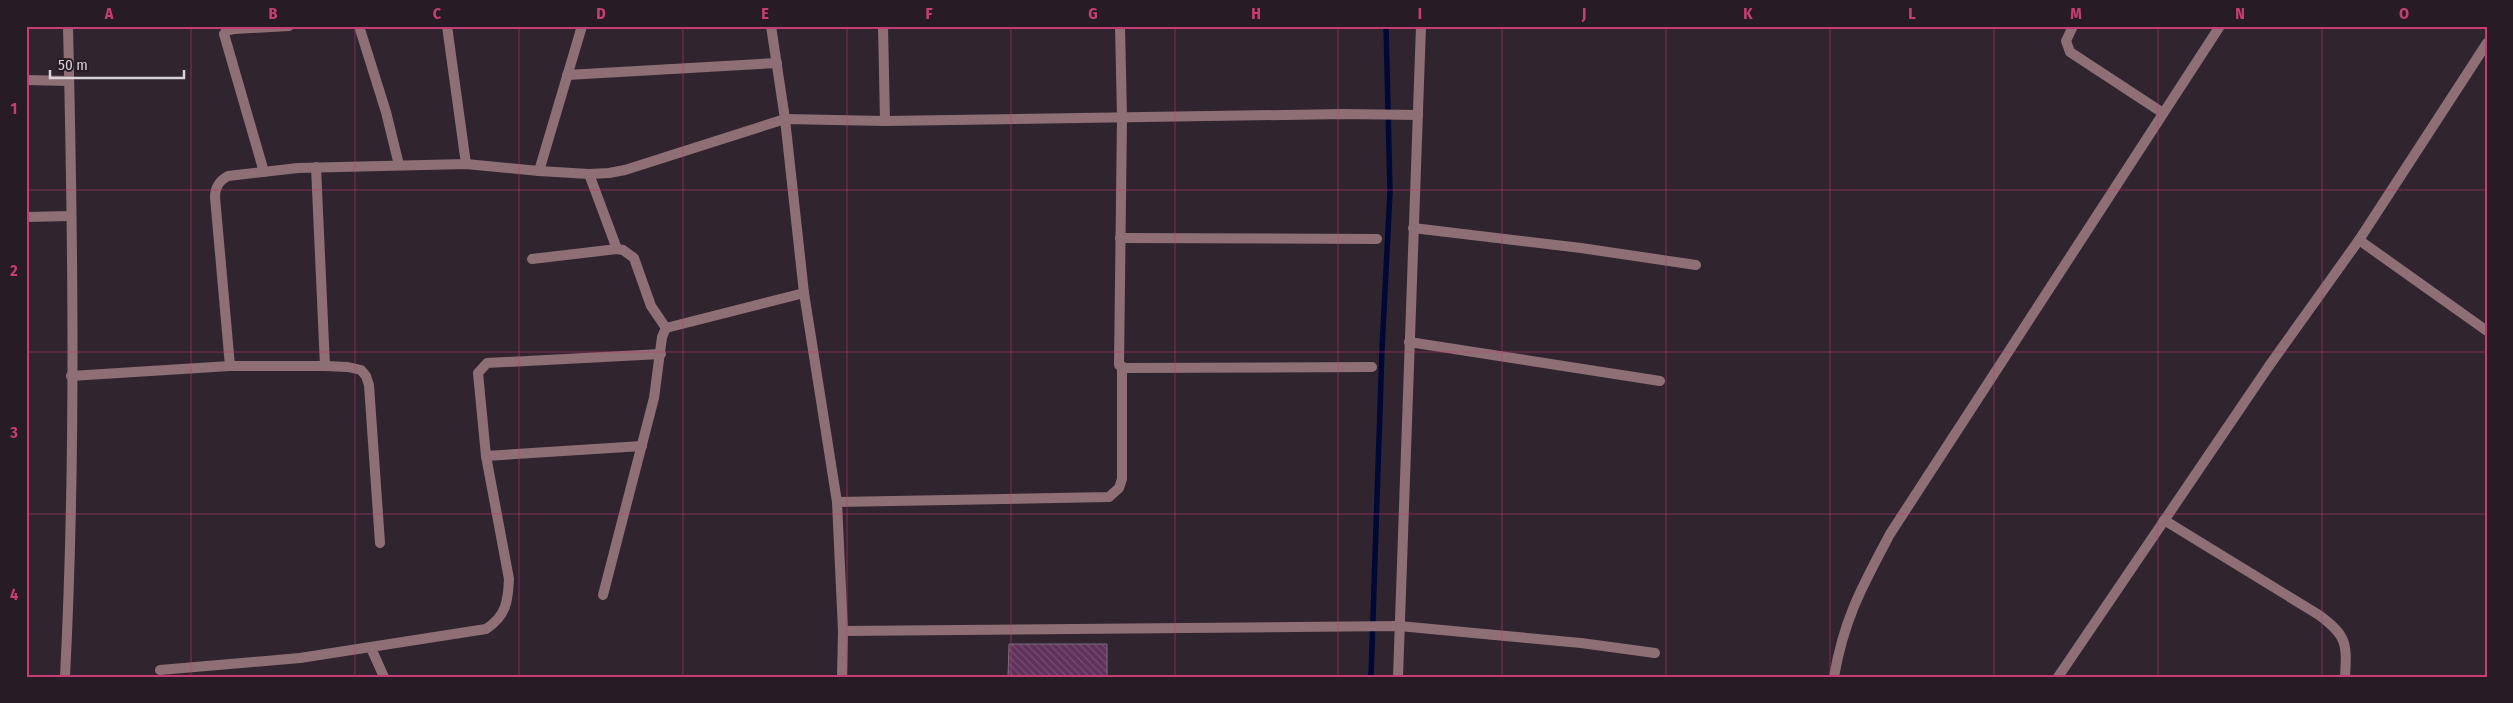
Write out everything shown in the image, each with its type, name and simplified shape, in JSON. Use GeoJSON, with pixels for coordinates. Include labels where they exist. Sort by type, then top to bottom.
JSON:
{"type":"FeatureCollection","features":[{"type":"Feature","properties":{"kind":"street"},"geometry":{"type":"LineString","coordinates":[[65,677],[69,589],[71,376],[68,26]]}},
{"type":"Feature","properties":{"kind":"street"},"geometry":{"type":"LineString","coordinates":[[264,172],[224,34],[226,31],[234,28],[289,26]]}},
{"type":"Feature","properties":{"kind":"street"},"geometry":{"type":"LineString","coordinates":[[359,26],[386,112],[399,165]]}},
{"type":"Feature","properties":{"kind":"street"},"geometry":{"type":"LineString","coordinates":[[448,26],[466,164]]}},
{"type":"Feature","properties":{"kind":"street"},"geometry":{"type":"LineString","coordinates":[[539,171],[582,26]]}},
{"type":"Feature","properties":{"kind":"street"},"geometry":{"type":"LineString","coordinates":[[771,26],[785,118],[804,292],[837,502],[843,631],[842,677]]}},
{"type":"Feature","properties":{"kind":"street"},"geometry":{"type":"LineString","coordinates":[[883,26],[885,121]]}},
{"type":"Feature","properties":{"kind":"street"},"geometry":{"type":"LineString","coordinates":[[837,502],[1109,497],[1119,488],[1122,479],[1122,367],[1118,361],[1122,117],[1120,26]]}},
{"type":"Feature","properties":{"kind":"street"},"geometry":{"type":"LineString","coordinates":[[1398,677],[1421,26]]}},
{"type":"Feature","properties":{"kind":"street"},"geometry":{"type":"LineString","coordinates":[[2073,26],[2066,41],[2070,52],[2163,113]]}},
{"type":"Feature","properties":{"kind":"street"},"geometry":{"type":"LineString","coordinates":[[1834,677],[1840,643],[1847,619],[1890,534],[2220,26]]}},
{"type":"Feature","properties":{"kind":"street"},"geometry":{"type":"LineString","coordinates":[[2058,677],[2269,366],[2359,240],[2487,43]]}},
{"type":"Feature","properties":{"kind":"street"},"geometry":{"type":"LineString","coordinates":[[568,75],[777,63]]}},
{"type":"Feature","properties":{"kind":"street"},"geometry":{"type":"LineString","coordinates":[[26,80],[69,81]]}},
{"type":"Feature","properties":{"kind":"street"},"geometry":{"type":"LineString","coordinates":[[230,366],[215,188],[228,176],[316,167],[466,164],[589,174],[625,170],[785,118],[885,121],[1418,115]]}},
{"type":"Feature","properties":{"kind":"street"},"geometry":{"type":"LineString","coordinates":[[316,167],[325,366]]}},
{"type":"Feature","properties":{"kind":"street"},"geometry":{"type":"LineString","coordinates":[[589,174],[617,249]]}},
{"type":"Feature","properties":{"kind":"street"},"geometry":{"type":"LineString","coordinates":[[26,217],[70,216]]}},
{"type":"Feature","properties":{"kind":"street"},"geometry":{"type":"LineString","coordinates":[[1414,228],[1581,248],[1696,265]]}},
{"type":"Feature","properties":{"kind":"street"},"geometry":{"type":"LineString","coordinates":[[1120,238],[1376,239]]}},
{"type":"Feature","properties":{"kind":"street"},"geometry":{"type":"LineString","coordinates":[[2359,240],[2487,331]]}},
{"type":"Feature","properties":{"kind":"street"},"geometry":{"type":"LineString","coordinates":[[532,259],[617,249],[628,252],[634,258],[651,306],[666,328]]}},
{"type":"Feature","properties":{"kind":"street"},"geometry":{"type":"LineString","coordinates":[[666,328],[804,292]]}},
{"type":"Feature","properties":{"kind":"street"},"geometry":{"type":"LineString","coordinates":[[603,595],[654,398],[662,337],[666,328]]}},
{"type":"Feature","properties":{"kind":"street"},"geometry":{"type":"LineString","coordinates":[[1409,342],[1660,381]]}},
{"type":"Feature","properties":{"kind":"street"},"geometry":{"type":"LineString","coordinates":[[160,670],[300,658],[486,629],[503,614],[508,598],[509,579],[486,456],[478,373],[483,365],[661,354]]}},
{"type":"Feature","properties":{"kind":"street"},"geometry":{"type":"LineString","coordinates":[[71,376],[230,366],[325,366],[355,368],[366,376],[380,543]]}},
{"type":"Feature","properties":{"kind":"street"},"geometry":{"type":"LineString","coordinates":[[1122,367],[1372,367]]}},
{"type":"Feature","properties":{"kind":"street"},"geometry":{"type":"LineString","coordinates":[[486,456],[642,446]]}},
{"type":"Feature","properties":{"kind":"street"},"geometry":{"type":"LineString","coordinates":[[2164,520],[2319,615],[2336,628],[2347,646],[2345,677]]}},
{"type":"Feature","properties":{"kind":"street"},"geometry":{"type":"LineString","coordinates":[[843,631],[1399,626],[1581,643],[1654,653]]}},
{"type":"Feature","properties":{"kind":"street"},"geometry":{"type":"LineString","coordinates":[[371,648],[382,675]]}},
{"type":"Feature","properties":{"kind":"building"},"geometry":{"type":"Polygon","coordinates":[[[1009,644],[1107,644],[1107,677],[1008,677],[1009,644]]]}},
{"type":"Feature","properties":{"kind":"waterway"},"geometry":{"type":"LineString","coordinates":[[1371,677],[1382,350],[1390,192],[1386,26]]}}]}
